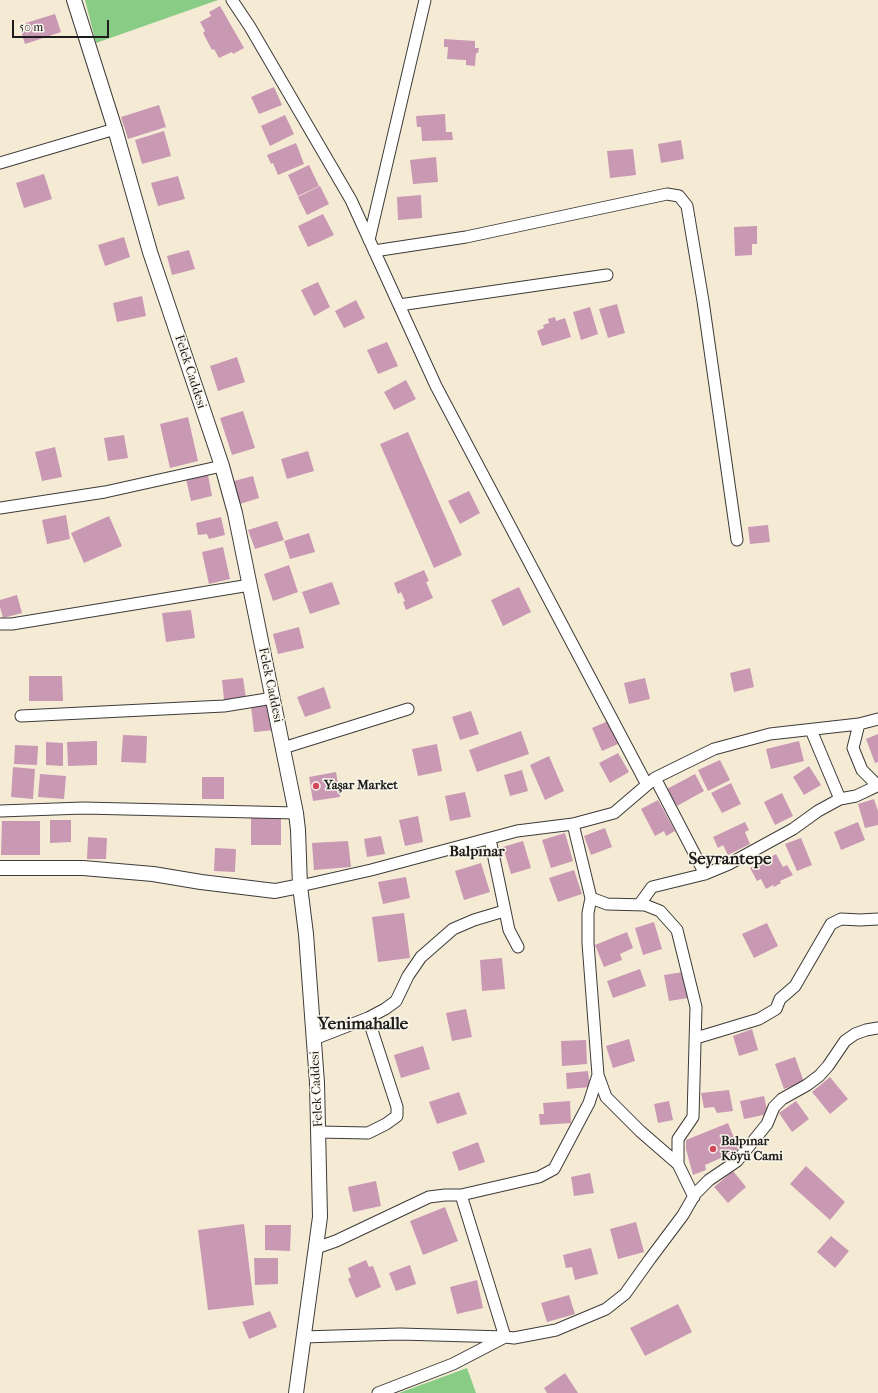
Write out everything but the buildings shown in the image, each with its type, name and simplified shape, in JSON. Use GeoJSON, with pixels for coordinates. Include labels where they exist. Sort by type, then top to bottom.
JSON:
{"type":"FeatureCollection","features":[{"type":"Feature","properties":{"kind":"street","name":"Felek Caddesi"},"geometry":{"type":"LineString","coordinates":[[74,0],[115,129],[150,252],[222,466],[235,513],[296,814],[300,886],[306,934],[317,1083],[320,1217],[296,1393]]}},
{"type":"Feature","properties":{"kind":"street"},"geometry":{"type":"LineString","coordinates":[[232,0],[250,27],[351,200],[436,386],[651,781],[705,874]]}},
{"type":"Feature","properties":{"kind":"street"},"geometry":{"type":"LineString","coordinates":[[369,240],[425,0]]}},
{"type":"Feature","properties":{"kind":"street"},"geometry":{"type":"LineString","coordinates":[[0,163],[115,129]]}},
{"type":"Feature","properties":{"kind":"street"},"geometry":{"type":"LineString","coordinates":[[374,251],[466,237],[667,194],[679,196],[688,206],[706,317],[737,540]]}},
{"type":"Feature","properties":{"kind":"street"},"geometry":{"type":"LineString","coordinates":[[399,305],[607,275]]}},
{"type":"Feature","properties":{"kind":"street"},"geometry":{"type":"LineString","coordinates":[[0,508],[104,492],[222,466]]}},
{"type":"Feature","properties":{"kind":"street"},"geometry":{"type":"LineString","coordinates":[[0,624],[250,585]]}},
{"type":"Feature","properties":{"kind":"street"},"geometry":{"type":"LineString","coordinates":[[21,716],[224,706],[273,698]]}},
{"type":"Feature","properties":{"kind":"street"},"geometry":{"type":"LineString","coordinates":[[283,748],[408,709]]}},
{"type":"Feature","properties":{"kind":"street"},"geometry":{"type":"LineString","coordinates":[[0,868],[91,868],[153,874],[201,882],[275,891],[370,870],[517,831],[573,824],[614,813],[651,781],[714,749],[770,734],[859,724],[878,720]]}},
{"type":"Feature","properties":{"kind":"street"},"geometry":{"type":"LineString","coordinates":[[639,905],[652,887],[705,874],[730,864],[794,829],[818,811],[840,799],[856,796],[877,786],[862,770],[853,748],[859,724]]}},
{"type":"Feature","properties":{"kind":"street"},"geometry":{"type":"LineString","coordinates":[[811,730],[840,799]]}},
{"type":"Feature","properties":{"kind":"street"},"geometry":{"type":"LineString","coordinates":[[0,811],[83,808],[296,814]]}},
{"type":"Feature","properties":{"kind":"street"},"geometry":{"type":"LineString","coordinates":[[573,824],[591,898],[588,913],[588,943],[598,1075],[606,1097],[640,1131],[678,1164],[694,1197]]}},
{"type":"Feature","properties":{"kind":"street"},"geometry":{"type":"LineString","coordinates":[[490,839],[508,930],[518,947]]}},
{"type":"Feature","properties":{"kind":"street"},"geometry":{"type":"LineString","coordinates":[[591,898],[607,904],[645,905],[660,911],[677,930],[696,1007],[693,1117],[678,1139],[678,1164]]}},
{"type":"Feature","properties":{"kind":"street"},"geometry":{"type":"LineString","coordinates":[[314,1040],[368,1018],[385,1009],[396,1001],[408,976],[421,957],[453,929],[474,920],[504,911]]}},
{"type":"Feature","properties":{"kind":"street"},"geometry":{"type":"LineString","coordinates":[[696,1038],[759,1019],[776,1010],[780,999],[795,986],[831,924],[841,919],[878,919]]}},
{"type":"Feature","properties":{"kind":"street"},"geometry":{"type":"LineString","coordinates":[[318,1132],[368,1133],[386,1124],[397,1116],[397,1107],[368,1018]]}},
{"type":"Feature","properties":{"kind":"street"},"geometry":{"type":"LineString","coordinates":[[303,1337],[400,1334],[505,1336],[514,1338],[556,1330],[606,1309],[625,1294],[683,1215],[694,1197],[710,1180],[737,1161],[767,1124],[774,1107],[782,1099],[807,1085],[819,1076],[828,1066],[845,1040],[866,1030],[878,1028]]}},
{"type":"Feature","properties":{"kind":"street"},"geometry":{"type":"LineString","coordinates":[[316,1248],[336,1241],[428,1197],[461,1195],[539,1177],[554,1169],[589,1103],[598,1075]]}},
{"type":"Feature","properties":{"kind":"street"},"geometry":{"type":"LineString","coordinates":[[461,1195],[505,1336]]}},
{"type":"Feature","properties":{"kind":"street"},"geometry":{"type":"LineString","coordinates":[[378,1393],[453,1364],[505,1336]]}},
{"type":"Feature","properties":{"kind":"green space"},"geometry":{"type":"Polygon","coordinates":[[[85,0],[218,0],[96,43],[85,0]]]}},
{"type":"Feature","properties":{"kind":"green space"},"geometry":{"type":"Polygon","coordinates":[[[467,1368],[476,1393],[399,1393],[467,1368]]]}},
{"type":"Feature","properties":{"kind":"place","name":"Yaşar Market"},"geometry":{"type":"Point","coordinates":[316,786]}},
{"type":"Feature","properties":{"kind":"place","name":"Balpınar Köyü Cami"},"geometry":{"type":"Point","coordinates":[713,1149]}},
{"type":"Feature","properties":{"kind":"district","name":"Balpınar"},"geometry":{"type":"Point","coordinates":[477,852]}},
{"type":"Feature","properties":{"kind":"district","name":"Seyrantepe"},"geometry":{"type":"Point","coordinates":[730,860]}},
{"type":"Feature","properties":{"kind":"district","name":"Yenimahalle"},"geometry":{"type":"Point","coordinates":[363,1025]}}]}
